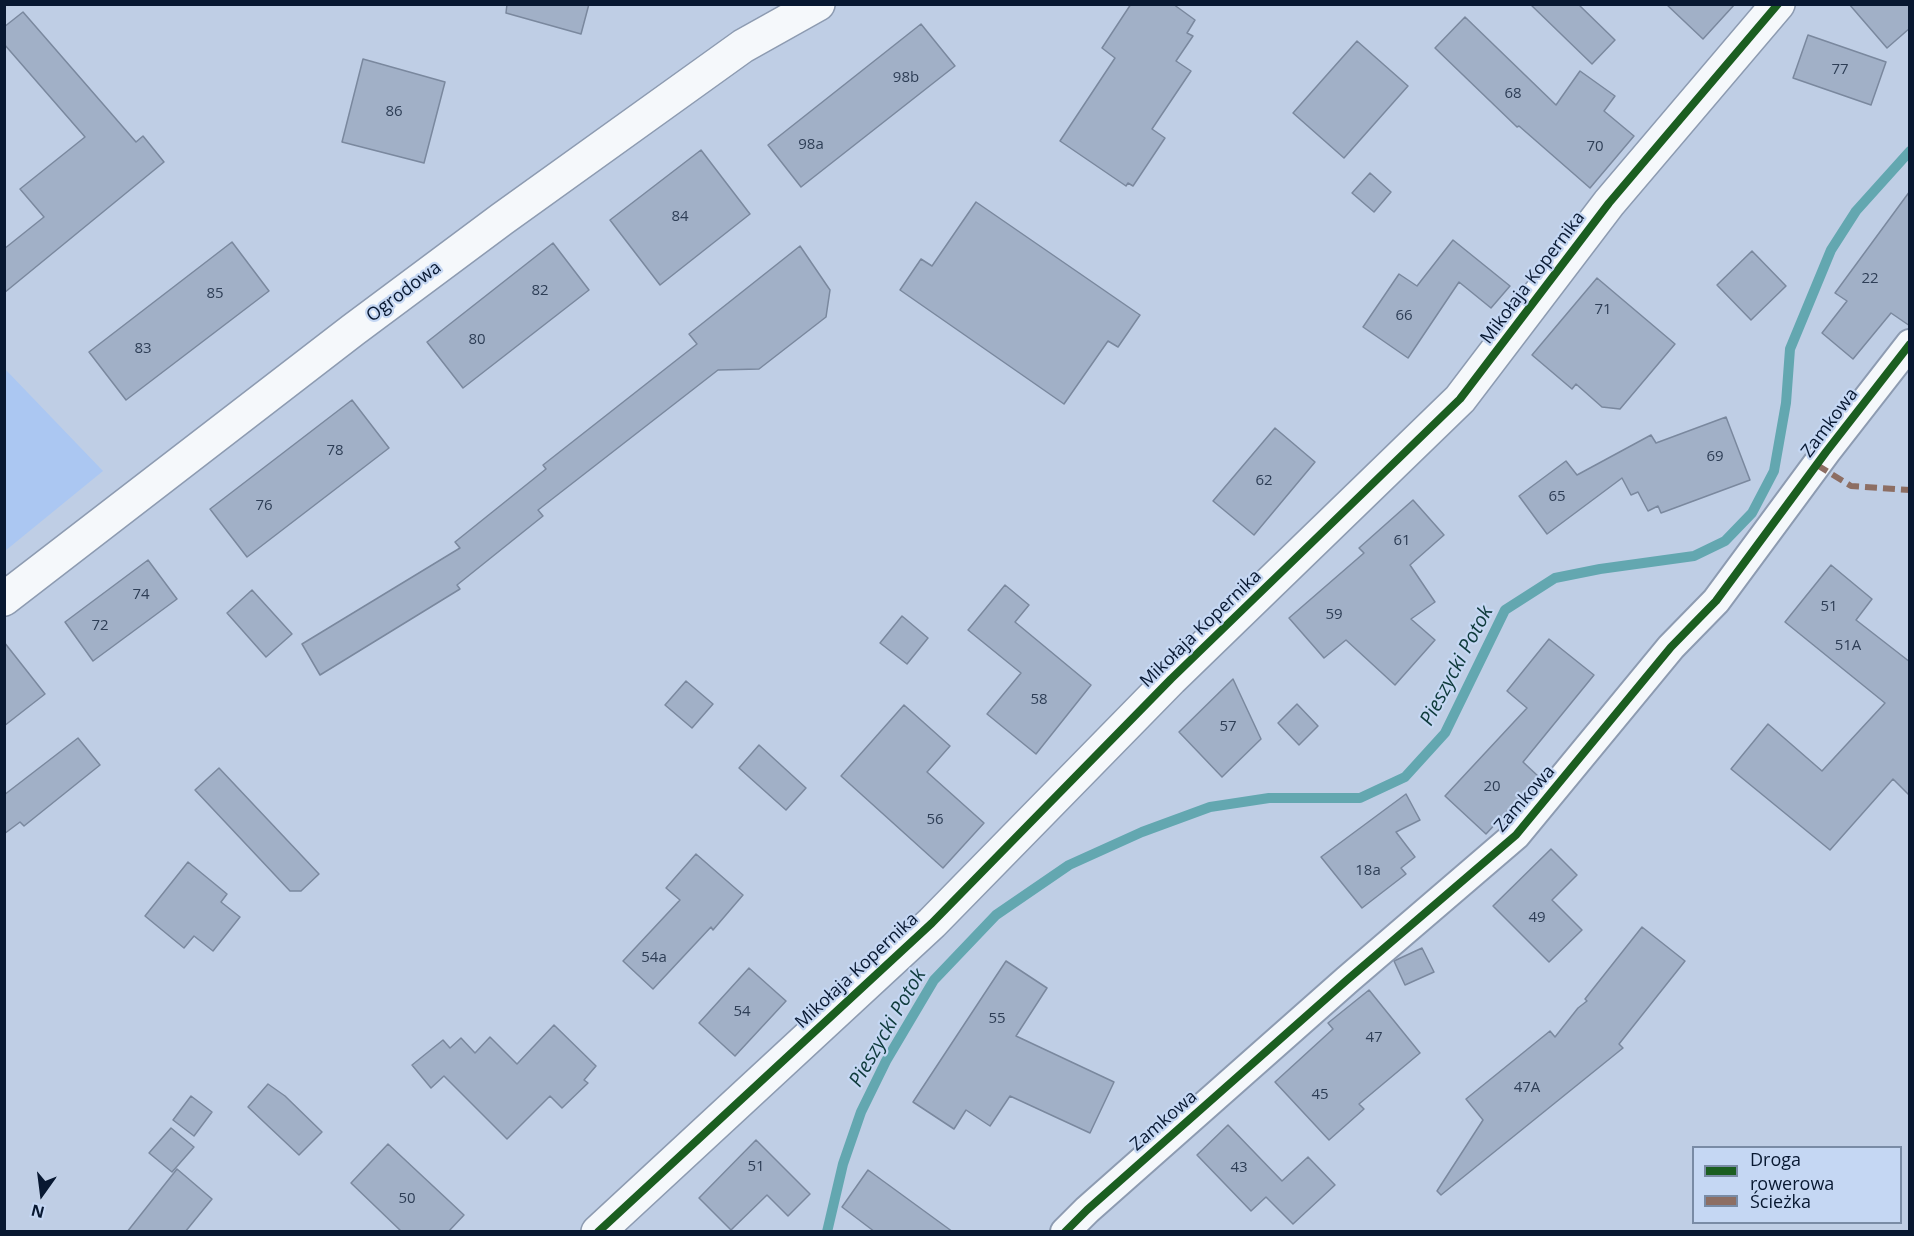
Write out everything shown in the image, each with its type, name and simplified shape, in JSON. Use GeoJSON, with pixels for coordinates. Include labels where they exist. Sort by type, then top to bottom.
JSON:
{"type":"FeatureCollection","features":[{"type":"Feature","properties":{"kind":"street","name":"Ogrodowa"},"geometry":{"type":"LineString","coordinates":[[4,599],[353,330],[502,219],[743,46],[818,4]]}},
{"type":"Feature","properties":{"kind":"street","name":"Mikołaja Kopernika"},"geometry":{"type":"LineString","coordinates":[[598,1232],[932,923],[1171,679],[1460,399],[1609,203],[1778,4]]}},
{"type":"Feature","properties":{"kind":"street","name":"Zamkowa"},"geometry":{"type":"LineString","coordinates":[[1065,1232],[1086,1210],[1347,980],[1516,835],[1671,646],[1716,601],[1910,344]]}},
{"type":"Feature","properties":{"kind":"shaded area"},"geometry":{"type":"Polygon","coordinates":[[[5,369],[103,471],[4,551],[5,369]]]}},
{"type":"Feature","properties":{"kind":"building"},"geometry":{"type":"Polygon","coordinates":[[[507,4],[589,4],[581,34],[506,13],[507,4]]]}},
{"type":"Feature","properties":{"kind":"building"},"geometry":{"type":"Polygon","coordinates":[[[1131,4],[1173,4],[1195,20],[1187,33],[1193,36],[1176,61],[1191,71],[1152,129],[1165,138],[1133,186],[1128,183],[1126,186],[1060,141],[1115,58],[1102,48],[1131,4]]]}},
{"type":"Feature","properties":{"kind":"building"},"geometry":{"type":"Polygon","coordinates":[[[1530,4],[1578,4],[1615,40],[1592,64],[1530,4]]]}},
{"type":"Feature","properties":{"kind":"building"},"geometry":{"type":"Polygon","coordinates":[[[1666,4],[1735,4],[1703,39],[1666,4]]]}},
{"type":"Feature","properties":{"kind":"building"},"geometry":{"type":"Polygon","coordinates":[[[1849,4],[1910,4],[1910,28],[1887,48],[1849,4]]]}},
{"type":"Feature","properties":{"kind":"building"},"geometry":{"type":"Polygon","coordinates":[[[23,12],[136,142],[143,136],[164,162],[4,293],[4,249],[44,217],[20,189],[85,137],[4,44],[4,27],[23,12]]]}},
{"type":"Feature","properties":{"kind":"building"},"geometry":{"type":"Polygon","coordinates":[[[1465,17],[1556,105],[1580,71],[1615,96],[1604,111],[1634,136],[1590,188],[1519,126],[1517,127],[1435,48],[1465,17]]]}},
{"type":"Feature","properties":{"kind":"building"},"geometry":{"type":"Polygon","coordinates":[[[921,24],[955,66],[801,187],[768,145],[921,24]]]}},
{"type":"Feature","properties":{"kind":"building"},"geometry":{"type":"Polygon","coordinates":[[[1808,35],[1886,62],[1871,105],[1793,78],[1808,35]]]}},
{"type":"Feature","properties":{"kind":"building"},"geometry":{"type":"Polygon","coordinates":[[[1357,41],[1408,86],[1344,158],[1293,113],[1357,41]]]}},
{"type":"Feature","properties":{"kind":"building"},"geometry":{"type":"Polygon","coordinates":[[[363,59],[445,82],[424,163],[342,142],[363,59]]]}},
{"type":"Feature","properties":{"kind":"building"},"geometry":{"type":"Polygon","coordinates":[[[701,150],[750,214],[660,285],[610,220],[701,150]]]}},
{"type":"Feature","properties":{"kind":"building"},"geometry":{"type":"Polygon","coordinates":[[[1370,173],[1391,192],[1374,212],[1352,193],[1370,173]]]}},
{"type":"Feature","properties":{"kind":"building"},"geometry":{"type":"Polygon","coordinates":[[[1910,191],[1910,326],[1891,313],[1853,359],[1822,333],[1847,301],[1835,293],[1910,191]]]}},
{"type":"Feature","properties":{"kind":"building"},"geometry":{"type":"Polygon","coordinates":[[[976,202],[1140,315],[1118,347],[1108,341],[1064,404],[900,290],[921,259],[932,266],[976,202]]]}},
{"type":"Feature","properties":{"kind":"building"},"geometry":{"type":"Polygon","coordinates":[[[1453,240],[1510,286],[1491,308],[1459,282],[1408,358],[1363,327],[1399,274],[1417,286],[1453,240]]]}},
{"type":"Feature","properties":{"kind":"building"},"geometry":{"type":"Polygon","coordinates":[[[232,242],[269,291],[126,400],[89,352],[232,242]]]}},
{"type":"Feature","properties":{"kind":"building"},"geometry":{"type":"Polygon","coordinates":[[[553,243],[589,290],[463,388],[427,342],[553,243]]]}},
{"type":"Feature","properties":{"kind":"building"},"geometry":{"type":"Polygon","coordinates":[[[800,246],[830,290],[826,317],[759,369],[718,370],[538,510],[543,516],[457,585],[460,589],[320,675],[302,644],[460,548],[455,542],[546,469],[543,465],[697,344],[689,334],[800,246]]]}},
{"type":"Feature","properties":{"kind":"building"},"geometry":{"type":"Polygon","coordinates":[[[1752,251],[1786,286],[1751,320],[1717,285],[1752,251]]]}},
{"type":"Feature","properties":{"kind":"building"},"geometry":{"type":"Polygon","coordinates":[[[1597,278],[1675,344],[1620,409],[1602,407],[1576,384],[1572,389],[1532,355],[1597,278]]]}},
{"type":"Feature","properties":{"kind":"building"},"geometry":{"type":"Polygon","coordinates":[[[352,400],[389,448],[247,557],[210,509],[352,400]]]}},
{"type":"Feature","properties":{"kind":"building"},"geometry":{"type":"Polygon","coordinates":[[[1726,417],[1750,480],[1661,513],[1658,506],[1648,511],[1638,492],[1631,495],[1622,478],[1547,534],[1519,496],[1566,461],[1577,475],[1651,435],[1656,443],[1726,417]]]}},
{"type":"Feature","properties":{"kind":"building"},"geometry":{"type":"Polygon","coordinates":[[[1275,428],[1315,462],[1254,535],[1213,501],[1275,428]]]}},
{"type":"Feature","properties":{"kind":"building"},"geometry":{"type":"Polygon","coordinates":[[[1413,500],[1444,535],[1410,565],[1435,602],[1411,619],[1435,640],[1395,685],[1346,640],[1324,658],[1289,618],[1364,553],[1359,548],[1413,500]]]}},
{"type":"Feature","properties":{"kind":"building"},"geometry":{"type":"Polygon","coordinates":[[[148,560],[177,599],[93,661],[65,622],[148,560]]]}},
{"type":"Feature","properties":{"kind":"building"},"geometry":{"type":"Polygon","coordinates":[[[1831,565],[1872,599],[1856,620],[1910,662],[1910,796],[1893,779],[1830,850],[1731,769],[1768,724],[1822,771],[1885,703],[1785,622],[1831,565]]]}},
{"type":"Feature","properties":{"kind":"building"},"geometry":{"type":"Polygon","coordinates":[[[1005,585],[1029,605],[1015,622],[1091,685],[1036,754],[987,714],[1021,673],[968,630],[1005,585]]]}},
{"type":"Feature","properties":{"kind":"building"},"geometry":{"type":"Polygon","coordinates":[[[252,590],[292,634],[266,657],[227,613],[252,590]]]}},
{"type":"Feature","properties":{"kind":"building"},"geometry":{"type":"Polygon","coordinates":[[[902,616],[928,638],[907,664],[880,643],[902,616]]]}},
{"type":"Feature","properties":{"kind":"building"},"geometry":{"type":"Polygon","coordinates":[[[1549,639],[1594,675],[1523,762],[1539,777],[1486,834],[1445,796],[1527,708],[1507,691],[1549,639]]]}},
{"type":"Feature","properties":{"kind":"building"},"geometry":{"type":"Polygon","coordinates":[[[4,642],[45,694],[4,726],[4,642]]]}},
{"type":"Feature","properties":{"kind":"building"},"geometry":{"type":"Polygon","coordinates":[[[1233,679],[1261,739],[1222,777],[1179,732],[1233,679]]]}},
{"type":"Feature","properties":{"kind":"building"},"geometry":{"type":"Polygon","coordinates":[[[686,681],[713,704],[692,728],[665,705],[686,681]]]}},
{"type":"Feature","properties":{"kind":"building"},"geometry":{"type":"Polygon","coordinates":[[[1297,704],[1318,726],[1299,745],[1278,723],[1297,704]]]}},
{"type":"Feature","properties":{"kind":"building"},"geometry":{"type":"Polygon","coordinates":[[[904,705],[950,746],[927,772],[984,823],[943,868],[841,776],[904,705]]]}},
{"type":"Feature","properties":{"kind":"building"},"geometry":{"type":"Polygon","coordinates":[[[78,738],[100,765],[24,826],[20,822],[4,834],[4,795],[78,738]]]}},
{"type":"Feature","properties":{"kind":"building"},"geometry":{"type":"Polygon","coordinates":[[[759,745],[806,788],[786,810],[739,768],[759,745]]]}},
{"type":"Feature","properties":{"kind":"building"},"geometry":{"type":"Polygon","coordinates":[[[219,768],[319,874],[301,891],[290,891],[195,790],[219,768]]]}},
{"type":"Feature","properties":{"kind":"building"},"geometry":{"type":"Polygon","coordinates":[[[1406,794],[1420,820],[1396,832],[1415,857],[1401,868],[1406,874],[1362,908],[1321,857],[1406,794]]]}},
{"type":"Feature","properties":{"kind":"building"},"geometry":{"type":"Polygon","coordinates":[[[1551,849],[1577,875],[1552,900],[1582,930],[1549,962],[1493,906],[1551,849]]]}},
{"type":"Feature","properties":{"kind":"building"},"geometry":{"type":"Polygon","coordinates":[[[696,854],[743,895],[713,930],[711,927],[653,989],[623,961],[680,900],[666,888],[696,854]]]}},
{"type":"Feature","properties":{"kind":"building"},"geometry":{"type":"Polygon","coordinates":[[[188,862],[227,894],[221,902],[240,917],[213,951],[194,936],[184,948],[145,916],[188,862]]]}},
{"type":"Feature","properties":{"kind":"building"},"geometry":{"type":"Polygon","coordinates":[[[1642,927],[1685,961],[1619,1044],[1623,1048],[1441,1195],[1437,1191],[1483,1120],[1466,1099],[1550,1031],[1555,1037],[1578,1008],[1587,1001],[1585,999],[1642,927]]]}},
{"type":"Feature","properties":{"kind":"building"},"geometry":{"type":"Polygon","coordinates":[[[1422,948],[1434,972],[1405,985],[1394,961],[1422,948]]]}},
{"type":"Feature","properties":{"kind":"building"},"geometry":{"type":"Polygon","coordinates":[[[1006,961],[1047,988],[1016,1036],[1114,1082],[1090,1133],[1010,1096],[990,1126],[966,1110],[954,1129],[913,1102],[1006,961]]]}},
{"type":"Feature","properties":{"kind":"building"},"geometry":{"type":"Polygon","coordinates":[[[749,968],[786,1001],[735,1056],[699,1023],[749,968]]]}},
{"type":"Feature","properties":{"kind":"building"},"geometry":{"type":"Polygon","coordinates":[[[1369,990],[1420,1053],[1359,1104],[1364,1109],[1329,1140],[1275,1082],[1333,1029],[1328,1023],[1369,990]]]}},
{"type":"Feature","properties":{"kind":"building"},"geometry":{"type":"Polygon","coordinates":[[[554,1025],[596,1066],[584,1080],[588,1083],[562,1108],[550,1096],[507,1139],[444,1076],[431,1088],[412,1065],[443,1040],[450,1048],[461,1038],[475,1053],[490,1037],[517,1064],[554,1025]]]}},
{"type":"Feature","properties":{"kind":"building"},"geometry":{"type":"Polygon","coordinates":[[[268,1084],[285,1096],[322,1132],[299,1155],[248,1107],[268,1084]]]}},
{"type":"Feature","properties":{"kind":"building"},"geometry":{"type":"Polygon","coordinates":[[[191,1096],[212,1112],[194,1136],[173,1120],[191,1096]]]}},
{"type":"Feature","properties":{"kind":"building"},"geometry":{"type":"Polygon","coordinates":[[[1228,1125],[1282,1181],[1308,1157],[1335,1185],[1293,1224],[1266,1197],[1251,1211],[1197,1155],[1228,1125]]]}},
{"type":"Feature","properties":{"kind":"building"},"geometry":{"type":"Polygon","coordinates":[[[171,1128],[194,1147],[172,1172],[149,1153],[171,1128]]]}},
{"type":"Feature","properties":{"kind":"building"},"geometry":{"type":"Polygon","coordinates":[[[756,1140],[810,1194],[788,1216],[767,1195],[731,1230],[699,1198],[756,1140]]]}},
{"type":"Feature","properties":{"kind":"building"},"geometry":{"type":"Polygon","coordinates":[[[388,1144],[464,1215],[448,1232],[402,1232],[351,1183],[388,1144]]]}},
{"type":"Feature","properties":{"kind":"building"},"geometry":{"type":"Polygon","coordinates":[[[177,1169],[212,1199],[185,1232],[127,1232],[177,1169]]]}},
{"type":"Feature","properties":{"kind":"building"},"geometry":{"type":"Polygon","coordinates":[[[868,1170],[953,1232],[875,1232],[842,1207],[868,1170]]]}},
{"type":"Feature","properties":{"kind":"waterway","name":"Pieszycki Potok"},"geometry":{"type":"LineString","coordinates":[[827,1232],[843,1164],[861,1112],[886,1061],[934,980],[996,915],[1069,865],[1142,832],[1210,807],[1269,798],[1360,798],[1405,777],[1445,733],[1505,610],[1555,578],[1600,569],[1694,556],[1725,541],[1752,513],[1774,471],[1786,403],[1790,349],[1831,250],[1856,211],[1910,151]]}},
{"type":"Feature","properties":{"kind":"marked path"},"geometry":{"type":"LineString","coordinates":[[1817,465],[1851,486],[1910,490]]}},
{"type":"Feature","properties":{"kind":"cycle path"},"geometry":{"type":"LineString","coordinates":[[598,1232],[932,923],[1171,679],[1460,399],[1609,203],[1778,4]]}},
{"type":"Feature","properties":{"kind":"cycle path"},"geometry":{"type":"LineString","coordinates":[[1065,1232],[1347,980],[1516,835],[1671,647],[1716,601],[1826,452],[1910,344]]}}]}
